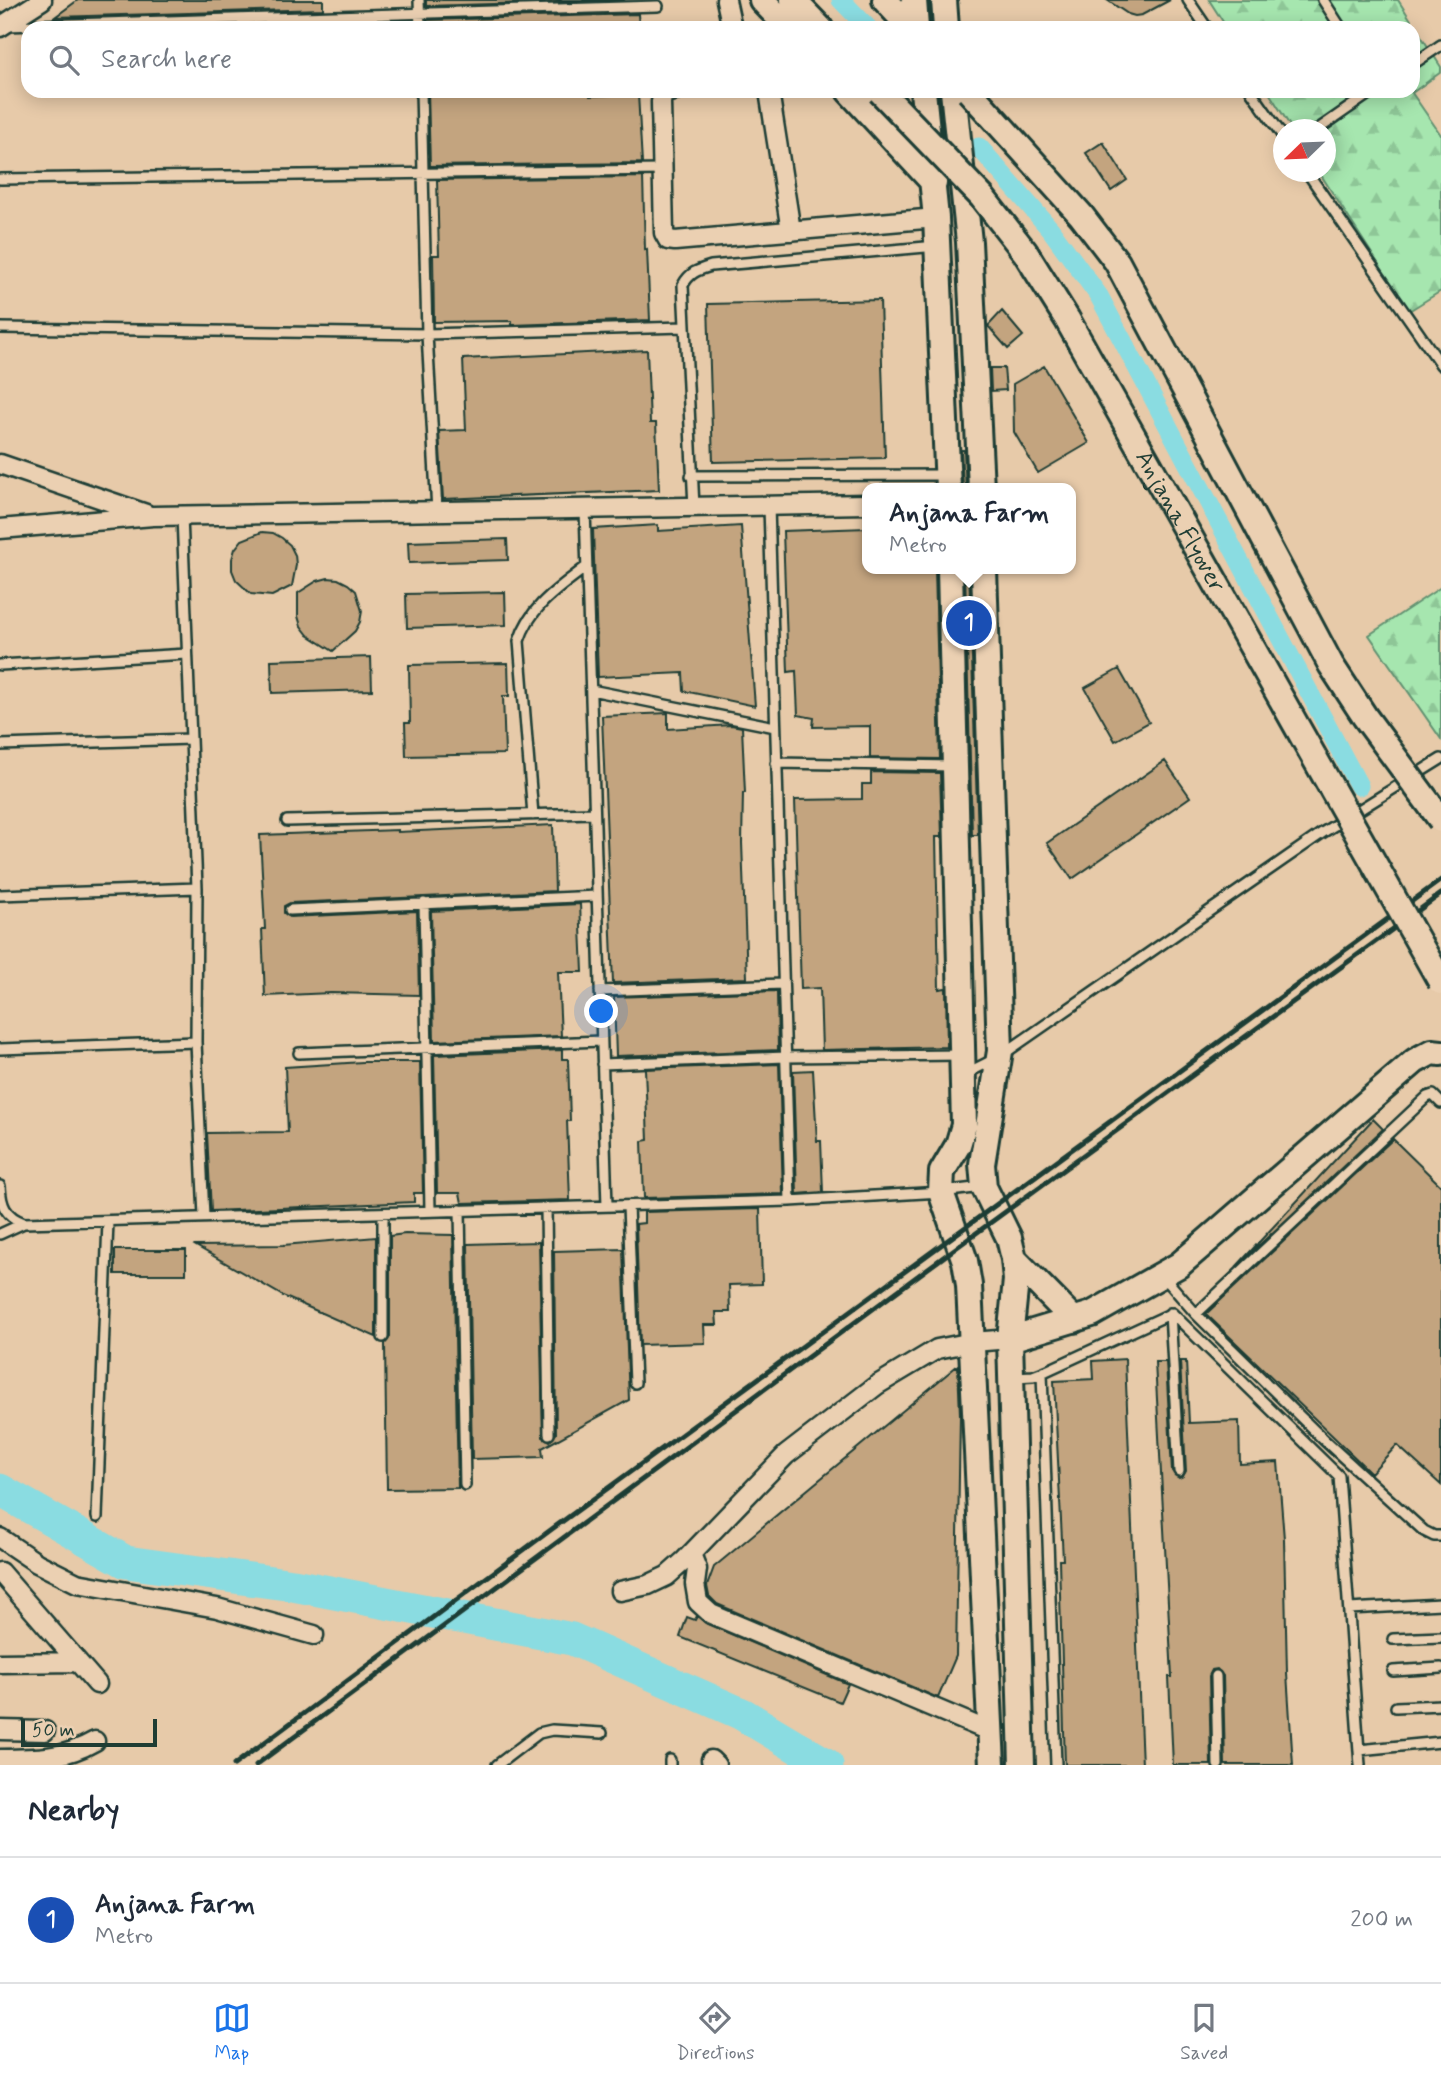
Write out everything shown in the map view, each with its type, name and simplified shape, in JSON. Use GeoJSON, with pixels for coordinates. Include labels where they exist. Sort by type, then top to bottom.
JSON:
{"type":"FeatureCollection","features":[{"type":"Feature","properties":{"kind":"main road"},"geometry":{"type":"LineString","coordinates":[[762,0],[782,21]]}},
{"type":"Feature","properties":{"kind":"main road"},"geometry":{"type":"LineString","coordinates":[[793,0],[813,21]]}},
{"type":"Feature","properties":{"kind":"main road"},"geometry":{"type":"LineString","coordinates":[[885,0],[907,21]]}},
{"type":"Feature","properties":{"kind":"main road"},"geometry":{"type":"LineString","coordinates":[[914,0],[914,21]]}},
{"type":"Feature","properties":{"kind":"main road"},"geometry":{"type":"LineString","coordinates":[[944,0],[946,21]]}},
{"type":"Feature","properties":{"kind":"main road"},"geometry":{"type":"LineString","coordinates":[[856,98],[967,215]]}},
{"type":"Feature","properties":{"kind":"main road","name":"Anjana Flyover"},"geometry":{"type":"LineString","coordinates":[[887,98],[982,197],[1025,252],[1068,318],[1441,982]]}},
{"type":"Feature","properties":{"kind":"main road"},"geometry":{"type":"LineString","coordinates":[[924,98],[936,218],[947,482]]}},
{"type":"Feature","properties":{"kind":"main road"},"geometry":{"type":"LineString","coordinates":[[954,98],[967,215],[981,483]]}},
{"type":"Feature","properties":{"kind":"main road"},"geometry":{"type":"LineString","coordinates":[[975,98],[1073,205],[1117,262],[1331,665],[1365,717],[1441,820]]}},
{"type":"Feature","properties":{"kind":"main road"},"geometry":{"type":"LineString","coordinates":[[950,574],[964,1125],[958,1145],[942,1172],[941,1192],[965,1261],[973,1342],[992,1765]]}},
{"type":"Feature","properties":{"kind":"main road"},"geometry":{"type":"LineString","coordinates":[[984,574],[999,1057],[982,1164],[984,1187],[1009,1238],[1016,1280],[1010,1339],[1023,1765]]}},
{"type":"Feature","properties":{"kind":"main road"},"geometry":{"type":"LineString","coordinates":[[1010,1339],[1074,1321],[1132,1293],[1179,1265],[1415,1060],[1438,1050]]}},
{"type":"Feature","properties":{"kind":"main road"},"geometry":{"type":"LineString","coordinates":[[1014,1259],[1074,1321]]}},
{"type":"Feature","properties":{"kind":"street"},"geometry":{"type":"LineString","coordinates":[[0,27],[42,0]]}},
{"type":"Feature","properties":{"kind":"street"},"geometry":{"type":"LineString","coordinates":[[726,0],[730,21]]}},
{"type":"Feature","properties":{"kind":"street"},"geometry":{"type":"LineString","coordinates":[[662,98],[664,233],[668,240],[936,218]]}},
{"type":"Feature","properties":{"kind":"street"},"geometry":{"type":"LineString","coordinates":[[770,98],[791,231]]}},
{"type":"Feature","properties":{"kind":"street"},"geometry":{"type":"LineString","coordinates":[[0,464],[153,516]]}},
{"type":"Feature","properties":{"kind":"street"},"geometry":{"type":"LineString","coordinates":[[0,529],[153,516],[862,504]]}},
{"type":"Feature","properties":{"kind":"street"},"geometry":{"type":"LineString","coordinates":[[620,1591],[648,1585],[667,1576],[786,1455],[877,1385],[937,1349],[1010,1339]]}},
{"type":"Feature","properties":{"kind":"street"},"geometry":{"type":"LineString","coordinates":[[0,1538],[37,1563],[77,1583],[217,1608],[314,1635]]}},
{"type":"Feature","properties":{"kind":"street"},"geometry":{"type":"LineString","coordinates":[[23,1554],[0,1571],[97,1684]]}},
{"type":"Feature","properties":{"kind":"street"},"geometry":{"type":"LineString","coordinates":[[691,1554],[697,1569],[695,1584],[698,1602],[710,1614],[991,1732]]}},
{"type":"Feature","properties":{"kind":"street"},"geometry":{"type":"LineString","coordinates":[[0,1664],[78,1662]]}},
{"type":"Feature","properties":{"kind":"street"},"geometry":{"type":"LineString","coordinates":[[0,1730],[45,1731]]}},
{"type":"Feature","properties":{"kind":"street"},"geometry":{"type":"LineString","coordinates":[[0,1759],[56,1757],[78,1751],[95,1741]]}},
{"type":"Feature","properties":{"kind":"lane"},"geometry":{"type":"LineString","coordinates":[[419,0],[420,21]]}},
{"type":"Feature","properties":{"kind":"lane"},"geometry":{"type":"LineString","coordinates":[[1188,0],[1202,21]]}},
{"type":"Feature","properties":{"kind":"lane"},"geometry":{"type":"LineString","coordinates":[[1323,0],[1336,21]]}},
{"type":"Feature","properties":{"kind":"lane"},"geometry":{"type":"LineString","coordinates":[[168,21],[658,6]]}},
{"type":"Feature","properties":{"kind":"lane"},"geometry":{"type":"LineString","coordinates":[[0,27],[21,26]]}},
{"type":"Feature","properties":{"kind":"lane"},"geometry":{"type":"LineString","coordinates":[[1420,59],[1441,45]]}},
{"type":"Feature","properties":{"kind":"lane"},"geometry":{"type":"LineString","coordinates":[[421,98],[427,334],[437,512]]}},
{"type":"Feature","properties":{"kind":"lane"},"geometry":{"type":"LineString","coordinates":[[1256,98],[1273,123]]}},
{"type":"Feature","properties":{"kind":"lane"},"geometry":{"type":"LineString","coordinates":[[1333,119],[1363,98]]}},
{"type":"Feature","properties":{"kind":"lane"},"geometry":{"type":"LineString","coordinates":[[0,179],[662,170]]}},
{"type":"Feature","properties":{"kind":"lane"},"geometry":{"type":"LineString","coordinates":[[1314,182],[1441,365]]}},
{"type":"Feature","properties":{"kind":"lane"},"geometry":{"type":"LineString","coordinates":[[694,507],[683,285],[688,276],[696,270],[711,266],[937,246]]}},
{"type":"Feature","properties":{"kind":"lane"},"geometry":{"type":"LineString","coordinates":[[0,328],[427,334],[685,327]]}},
{"type":"Feature","properties":{"kind":"lane"},"geometry":{"type":"LineString","coordinates":[[691,476],[947,482]]}},
{"type":"Feature","properties":{"kind":"lane"},"geometry":{"type":"LineString","coordinates":[[769,506],[790,1201]]}},
{"type":"Feature","properties":{"kind":"lane"},"geometry":{"type":"LineString","coordinates":[[585,509],[607,1206]]}},
{"type":"Feature","properties":{"kind":"lane"},"geometry":{"type":"LineString","coordinates":[[182,516],[197,888],[196,1042],[204,1217]]}},
{"type":"Feature","properties":{"kind":"lane"},"geometry":{"type":"LineString","coordinates":[[533,815],[519,641],[524,625],[540,604],[586,567]]}},
{"type":"Feature","properties":{"kind":"lane"},"geometry":{"type":"LineString","coordinates":[[0,664],[187,654]]}},
{"type":"Feature","properties":{"kind":"lane"},"geometry":{"type":"LineString","coordinates":[[591,690],[775,727]]}},
{"type":"Feature","properties":{"kind":"lane"},"geometry":{"type":"LineString","coordinates":[[0,745],[191,739]]}},
{"type":"Feature","properties":{"kind":"lane"},"geometry":{"type":"LineString","coordinates":[[602,1065],[786,1057],[963,1065],[999,1057],[1322,833],[1441,759]]}},
{"type":"Feature","properties":{"kind":"lane"},"geometry":{"type":"LineString","coordinates":[[776,763],[956,766]]}},
{"type":"Feature","properties":{"kind":"lane"},"geometry":{"type":"LineString","coordinates":[[287,821],[594,813]]}},
{"type":"Feature","properties":{"kind":"lane"},"geometry":{"type":"LineString","coordinates":[[0,895],[197,888]]}},
{"type":"Feature","properties":{"kind":"lane"},"geometry":{"type":"LineString","coordinates":[[290,909],[597,896]]}},
{"type":"Feature","properties":{"kind":"lane"},"geometry":{"type":"LineString","coordinates":[[424,903],[430,1211]]}},
{"type":"Feature","properties":{"kind":"lane"},"geometry":{"type":"LineString","coordinates":[[600,991],[783,984]]}},
{"type":"Feature","properties":{"kind":"lane"},"geometry":{"type":"LineString","coordinates":[[299,1053],[601,1041]]}},
{"type":"Feature","properties":{"kind":"lane"},"geometry":{"type":"LineString","coordinates":[[0,1049],[196,1042]]}},
{"type":"Feature","properties":{"kind":"lane"},"geometry":{"type":"LineString","coordinates":[[1196,1314],[1427,1097],[1433,1095],[1441,1103]]}},
{"type":"Feature","properties":{"kind":"lane"},"geometry":{"type":"LineString","coordinates":[[0,1186],[5,1210],[13,1219],[24,1223],[790,1201],[984,1187]]}},
{"type":"Feature","properties":{"kind":"lane"},"geometry":{"type":"LineString","coordinates":[[628,1206],[635,1383]]}},
{"type":"Feature","properties":{"kind":"lane"},"geometry":{"type":"LineString","coordinates":[[546,1208],[549,1434]]}},
{"type":"Feature","properties":{"kind":"lane"},"geometry":{"type":"LineString","coordinates":[[460,1210],[466,1485]]}},
{"type":"Feature","properties":{"kind":"lane"},"geometry":{"type":"LineString","coordinates":[[383,1213],[383,1337]]}},
{"type":"Feature","properties":{"kind":"lane"},"geometry":{"type":"LineString","coordinates":[[97,1517],[108,1221]]}},
{"type":"Feature","properties":{"kind":"lane"},"geometry":{"type":"LineString","coordinates":[[0,1234],[24,1223]]}},
{"type":"Feature","properties":{"kind":"lane"},"geometry":{"type":"LineString","coordinates":[[1162,1275],[1196,1314],[1324,1440],[1424,1531],[1441,1536]]}},
{"type":"Feature","properties":{"kind":"lane"},"geometry":{"type":"LineString","coordinates":[[1011,1378],[1042,1373],[1170,1313]]}},
{"type":"Feature","properties":{"kind":"lane"},"geometry":{"type":"LineString","coordinates":[[1170,1313],[1179,1471]]}},
{"type":"Feature","properties":{"kind":"lane"},"geometry":{"type":"LineString","coordinates":[[1170,1313],[1339,1476],[1360,1765]]}},
{"type":"Feature","properties":{"kind":"lane"},"geometry":{"type":"LineString","coordinates":[[1042,1373],[1056,1765]]}},
{"type":"Feature","properties":{"kind":"lane"},"geometry":{"type":"LineString","coordinates":[[1349,1609],[1441,1604]]}},
{"type":"Feature","properties":{"kind":"lane"},"geometry":{"type":"LineString","coordinates":[[1393,1639],[1441,1637]]}},
{"type":"Feature","properties":{"kind":"lane"},"geometry":{"type":"LineString","coordinates":[[1393,1671],[1441,1668]]}},
{"type":"Feature","properties":{"kind":"lane"},"geometry":{"type":"LineString","coordinates":[[1216,1676],[1219,1765]]}},
{"type":"Feature","properties":{"kind":"lane"},"geometry":{"type":"LineString","coordinates":[[1396,1707],[1441,1705]]}},
{"type":"Feature","properties":{"kind":"lane"},"geometry":{"type":"LineString","coordinates":[[497,1765],[539,1733],[552,1730],[602,1733]]}},
{"type":"Feature","properties":{"kind":"lane"},"geometry":{"type":"LineString","coordinates":[[1359,1750],[1441,1742]]}},
{"type":"Feature","properties":{"kind":"green space"},"geometry":{"type":"Polygon","coordinates":[[[1209,0],[1398,0],[1411,21],[1222,21],[1209,0]]]}},
{"type":"Feature","properties":{"kind":"green space"},"geometry":{"type":"Polygon","coordinates":[[[1420,34],[1441,67],[1441,72],[1420,87],[1420,34]]]}},
{"type":"Feature","properties":{"kind":"green space"},"geometry":{"type":"Polygon","coordinates":[[[1272,98],[1415,98],[1441,135],[1441,291],[1409,311],[1325,182],[1336,182],[1336,119],[1286,119],[1272,98]]]}},
{"type":"Feature","properties":{"kind":"green space"},"geometry":{"type":"Polygon","coordinates":[[[1441,587],[1441,739],[1369,635],[1441,587]]]}},
{"type":"Feature","properties":{"kind":"building"},"geometry":{"type":"Polygon","coordinates":[[[78,0],[323,0],[323,9],[55,17],[78,0]]]}},
{"type":"Feature","properties":{"kind":"building"},"geometry":{"type":"Polygon","coordinates":[[[426,0],[625,0],[426,6],[426,0]]]}},
{"type":"Feature","properties":{"kind":"building"},"geometry":{"type":"Polygon","coordinates":[[[1107,0],[1170,0],[1135,16],[1107,0]]]}},
{"type":"Feature","properties":{"kind":"building"},"geometry":{"type":"Polygon","coordinates":[[[638,14],[638,21],[427,21],[638,14]]]}},
{"type":"Feature","properties":{"kind":"building"},"geometry":{"type":"Polygon","coordinates":[[[428,98],[638,98],[642,163],[430,166],[428,98]]]}},
{"type":"Feature","properties":{"kind":"building"},"geometry":{"type":"Polygon","coordinates":[[[1103,142],[1127,180],[1111,191],[1086,153],[1103,142]]]}},
{"type":"Feature","properties":{"kind":"building"},"geometry":{"type":"Polygon","coordinates":[[[643,177],[650,320],[512,325],[512,321],[434,322],[433,255],[439,255],[437,180],[643,177]]]}},
{"type":"Feature","properties":{"kind":"building"},"geometry":{"type":"Polygon","coordinates":[[[880,300],[885,458],[713,462],[708,304],[880,300]]]}},
{"type":"Feature","properties":{"kind":"building"},"geometry":{"type":"Polygon","coordinates":[[[1002,311],[1023,336],[1008,349],[988,326],[1002,311]]]}},
{"type":"Feature","properties":{"kind":"building"},"geometry":{"type":"Polygon","coordinates":[[[647,350],[650,423],[656,423],[659,490],[443,499],[439,431],[466,430],[463,359],[647,350]]]}},
{"type":"Feature","properties":{"kind":"building"},"geometry":{"type":"Polygon","coordinates":[[[1044,366],[1089,443],[1038,473],[1014,432],[1013,384],[1044,366]]]}},
{"type":"Feature","properties":{"kind":"building"},"geometry":{"type":"Polygon","coordinates":[[[990,368],[1004,368],[1006,390],[991,391],[990,368]]]}},
{"type":"Feature","properties":{"kind":"building"},"geometry":{"type":"Polygon","coordinates":[[[961,450],[964,450],[966,483],[963,483],[961,450]]]}},
{"type":"Feature","properties":{"kind":"building"},"geometry":{"type":"Polygon","coordinates":[[[658,525],[658,531],[741,526],[755,706],[684,691],[683,673],[598,677],[593,529],[658,525]]]}},
{"type":"Feature","properties":{"kind":"building"},"geometry":{"type":"Polygon","coordinates":[[[862,528],[862,574],[935,574],[940,759],[870,758],[870,726],[813,727],[814,718],[798,715],[796,671],[788,672],[783,531],[862,528]]]}},
{"type":"Feature","properties":{"kind":"building"},"geometry":{"type":"Polygon","coordinates":[[[262,532],[273,533],[282,538],[290,545],[295,555],[292,586],[272,596],[251,594],[236,580],[232,570],[235,549],[242,540],[262,532]]]}},
{"type":"Feature","properties":{"kind":"building"},"geometry":{"type":"Polygon","coordinates":[[[507,539],[508,560],[409,563],[408,542],[507,539]]]}},
{"type":"Feature","properties":{"kind":"building"},"geometry":{"type":"Polygon","coordinates":[[[965,574],[969,574],[978,835],[972,835],[965,574]]]}},
{"type":"Feature","properties":{"kind":"building"},"geometry":{"type":"Polygon","coordinates":[[[338,579],[356,591],[362,611],[355,631],[333,651],[308,635],[298,616],[298,593],[317,581],[338,579]]]}},
{"type":"Feature","properties":{"kind":"building"},"geometry":{"type":"Polygon","coordinates":[[[505,592],[506,625],[407,628],[406,594],[505,592]]]}},
{"type":"Feature","properties":{"kind":"building"},"geometry":{"type":"Polygon","coordinates":[[[371,657],[372,690],[272,693],[271,660],[371,657]]]}},
{"type":"Feature","properties":{"kind":"building"},"geometry":{"type":"Polygon","coordinates":[[[508,663],[509,696],[503,696],[505,754],[406,756],[405,723],[410,723],[409,665],[508,663]]]}},
{"type":"Feature","properties":{"kind":"building"},"geometry":{"type":"Polygon","coordinates":[[[1119,669],[1149,722],[1115,741],[1085,688],[1119,669]]]}},
{"type":"Feature","properties":{"kind":"building"},"geometry":{"type":"Polygon","coordinates":[[[668,713],[668,729],[731,725],[742,727],[745,793],[742,843],[747,978],[613,983],[602,716],[668,713]]]}},
{"type":"Feature","properties":{"kind":"building"},"geometry":{"type":"Polygon","coordinates":[[[1165,761],[1190,797],[1072,879],[1047,843],[1165,761]]]}},
{"type":"Feature","properties":{"kind":"building"},"geometry":{"type":"Polygon","coordinates":[[[871,772],[940,773],[942,837],[936,837],[939,989],[946,988],[947,1047],[822,1050],[820,988],[801,989],[795,800],[862,799],[862,784],[871,784],[871,772]]]}},
{"type":"Feature","properties":{"kind":"building"},"geometry":{"type":"Polygon","coordinates":[[[553,825],[555,891],[290,903],[284,906],[284,913],[290,917],[417,911],[419,995],[331,993],[265,996],[260,835],[553,825]]]}},
{"type":"Feature","properties":{"kind":"building"},"geometry":{"type":"Polygon","coordinates":[[[580,904],[583,972],[558,972],[561,1036],[434,1041],[431,911],[580,904]]]}},
{"type":"Feature","properties":{"kind":"building"},"geometry":{"type":"Polygon","coordinates":[[[777,991],[778,1050],[616,1056],[614,997],[777,991]]]}},
{"type":"Feature","properties":{"kind":"building"},"geometry":{"type":"Polygon","coordinates":[[[562,1050],[562,1059],[568,1059],[570,1200],[462,1203],[460,1193],[437,1193],[434,1055],[562,1050]]]}},
{"type":"Feature","properties":{"kind":"building"},"geometry":{"type":"Polygon","coordinates":[[[363,1062],[420,1062],[423,1193],[414,1193],[414,1202],[211,1211],[207,1133],[288,1132],[285,1067],[363,1062]]]}},
{"type":"Feature","properties":{"kind":"building"},"geometry":{"type":"Polygon","coordinates":[[[779,1064],[783,1194],[644,1198],[642,1141],[648,1140],[645,1069],[779,1064]]]}},
{"type":"Feature","properties":{"kind":"building"},"geometry":{"type":"Polygon","coordinates":[[[813,1070],[817,1141],[821,1141],[823,1192],[797,1194],[793,1071],[813,1070]]]}},
{"type":"Feature","properties":{"kind":"building"},"geometry":{"type":"Polygon","coordinates":[[[1373,1119],[1383,1129],[1236,1267],[1373,1119]]]}},
{"type":"Feature","properties":{"kind":"building"},"geometry":{"type":"Polygon","coordinates":[[[1393,1139],[1441,1186],[1441,1485],[1397,1445],[1371,1473],[1206,1314],[1393,1139]]]}},
{"type":"Feature","properties":{"kind":"building"},"geometry":{"type":"Polygon","coordinates":[[[760,1209],[762,1284],[729,1285],[730,1312],[716,1312],[717,1325],[704,1325],[705,1343],[640,1345],[636,1224],[644,1223],[644,1212],[760,1209]]]}},
{"type":"Feature","properties":{"kind":"building"},"geometry":{"type":"Polygon","coordinates":[[[453,1235],[458,1488],[387,1489],[385,1344],[390,1337],[390,1236],[453,1235]]]}},
{"type":"Feature","properties":{"kind":"building"},"geometry":{"type":"Polygon","coordinates":[[[376,1237],[376,1337],[285,1297],[196,1246],[283,1245],[376,1237]]]}},
{"type":"Feature","properties":{"kind":"building"},"geometry":{"type":"Polygon","coordinates":[[[539,1242],[543,1437],[550,1441],[556,1434],[554,1251],[623,1249],[629,1400],[542,1448],[543,1457],[472,1459],[468,1244],[539,1242]]]}},
{"type":"Feature","properties":{"kind":"building"},"geometry":{"type":"Polygon","coordinates":[[[115,1250],[186,1250],[186,1274],[115,1274],[115,1250]]]}},
{"type":"Feature","properties":{"kind":"building"},"geometry":{"type":"Polygon","coordinates":[[[1125,1359],[1142,1765],[1065,1765],[1059,1560],[1063,1560],[1054,1381],[1094,1379],[1093,1361],[1125,1359]]]}},
{"type":"Feature","properties":{"kind":"building"},"geometry":{"type":"Polygon","coordinates":[[[1180,1361],[1186,1361],[1189,1423],[1239,1421],[1240,1464],[1278,1462],[1284,1539],[1287,1673],[1293,1765],[1225,1765],[1223,1676],[1217,1669],[1212,1670],[1209,1676],[1211,1765],[1173,1765],[1169,1677],[1172,1677],[1155,1362],[1166,1362],[1172,1471],[1179,1478],[1186,1471],[1180,1361]]]}},
{"type":"Feature","properties":{"kind":"building"},"geometry":{"type":"Polygon","coordinates":[[[958,1365],[960,1415],[956,1656],[938,1698],[717,1604],[709,1596],[707,1586],[714,1567],[958,1365]]]}},
{"type":"Feature","properties":{"kind":"building"},"geometry":{"type":"Polygon","coordinates":[[[697,1616],[707,1624],[848,1684],[840,1702],[680,1637],[687,1617],[695,1620],[697,1616]]]}},
{"type":"Feature","properties":{"kind":"waterway"},"geometry":{"type":"LineString","coordinates":[[841,0],[861,21]]}},
{"type":"Feature","properties":{"kind":"waterway"},"geometry":{"type":"LineString","coordinates":[[979,147],[1051,230],[1099,296],[1359,786]]}},
{"type":"Feature","properties":{"kind":"waterway"},"geometry":{"type":"LineString","coordinates":[[0,1490],[126,1562],[293,1585],[572,1639],[742,1714],[827,1765]]}},
{"type":"Feature","properties":{"kind":"railway"},"geometry":{"type":"LineString","coordinates":[[234,1765],[552,1529],[1441,880]]}},
{"type":"Feature","properties":{"kind":"railway"},"geometry":{"type":"LineString","coordinates":[[256,1765],[927,1269],[1441,894]]}},
{"type":"Feature","properties":{"kind":"place","name":"Anjana Farm"},"geometry":{"type":"Point","coordinates":[969,623]}}]}
